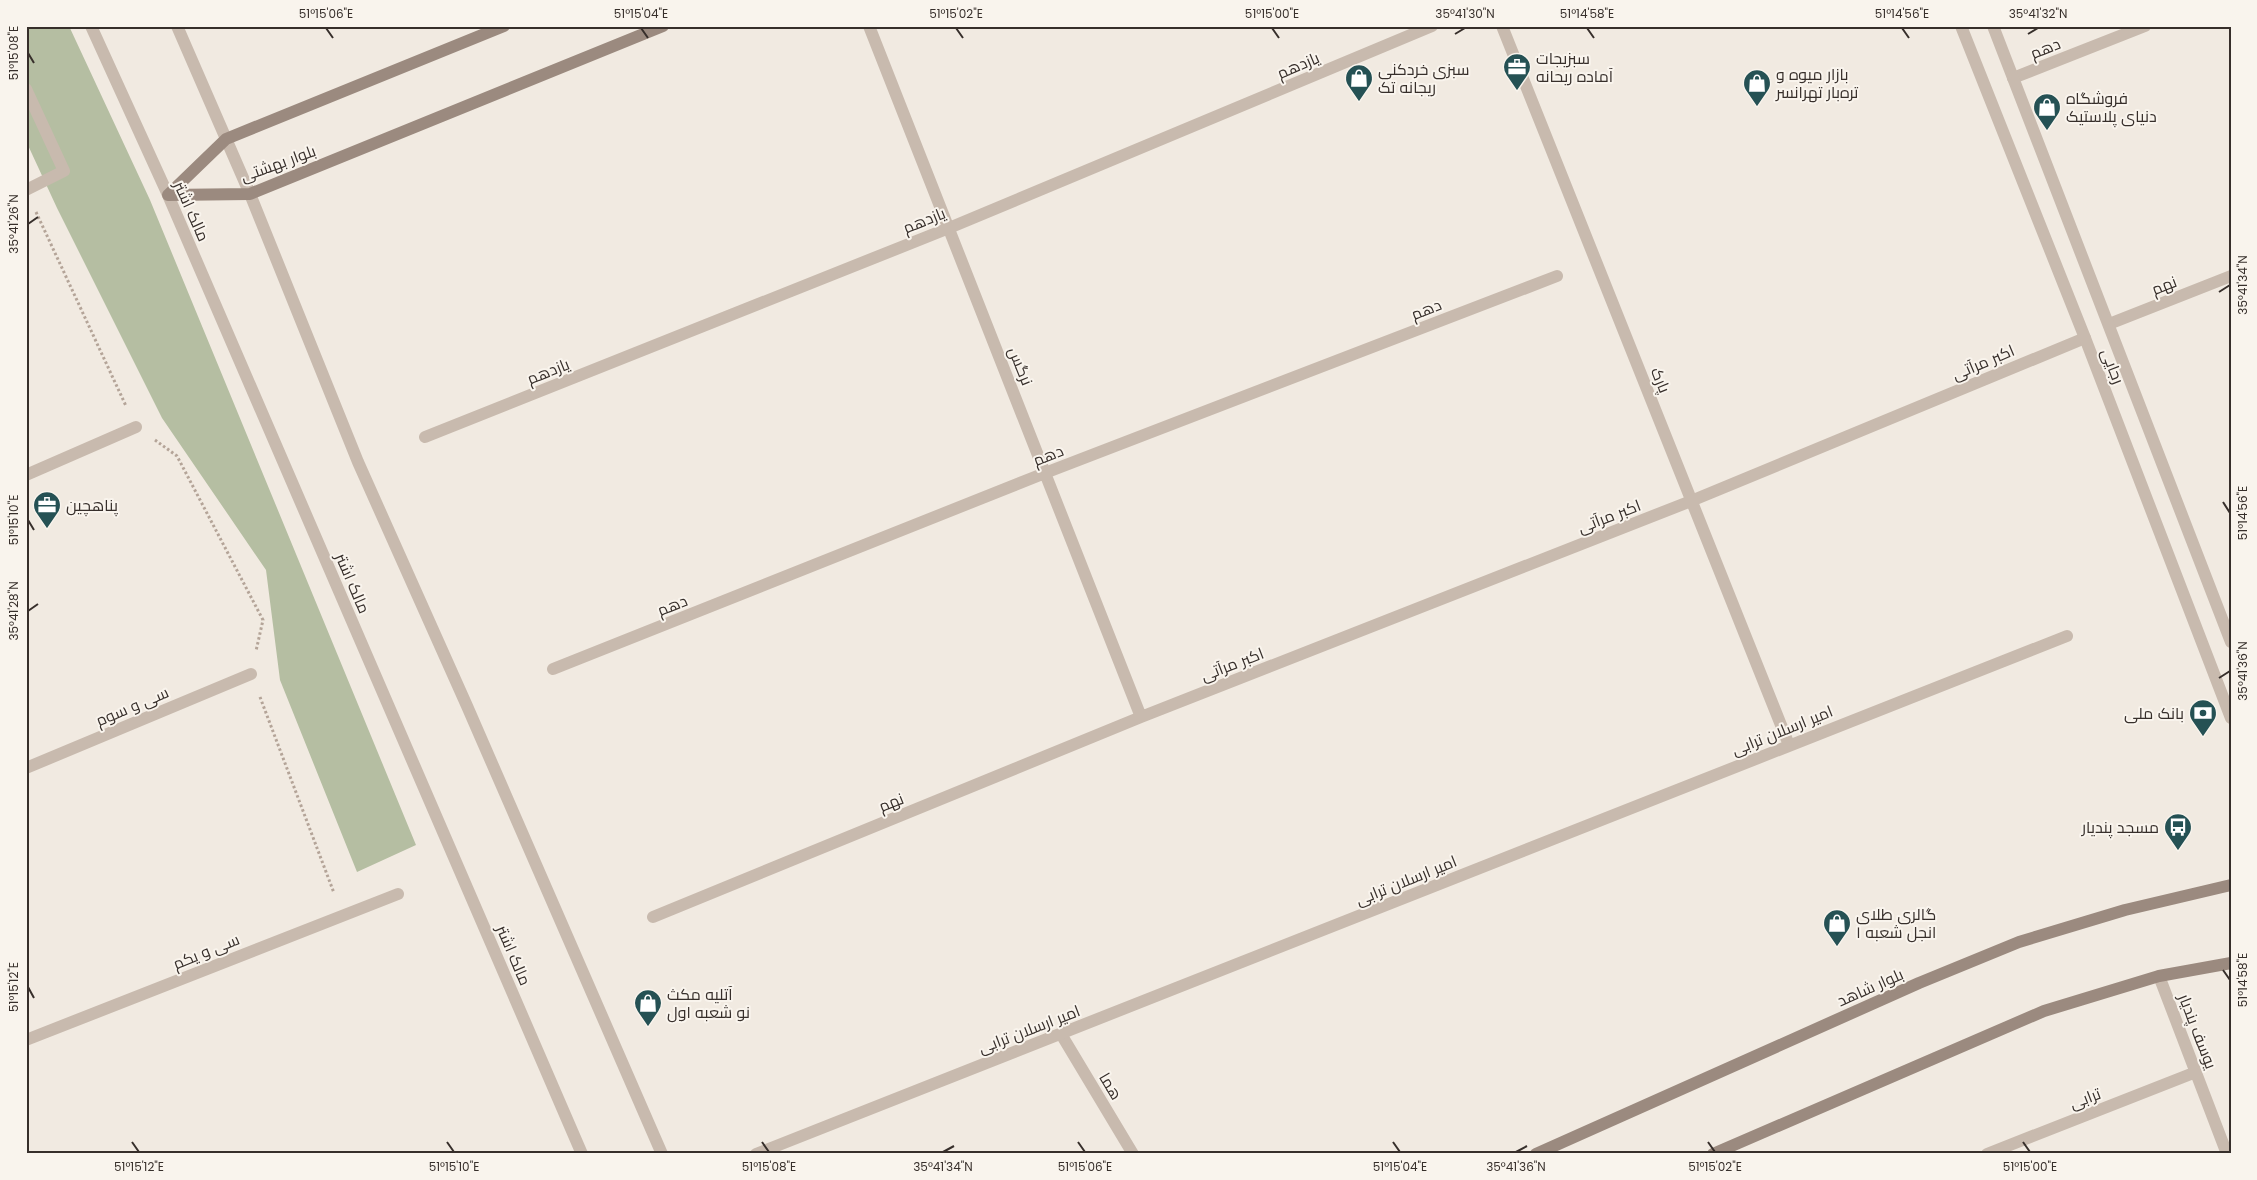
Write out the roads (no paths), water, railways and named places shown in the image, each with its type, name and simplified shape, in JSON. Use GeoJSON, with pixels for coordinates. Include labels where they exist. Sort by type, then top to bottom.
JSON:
{"type":"FeatureCollection","features":[{"type":"Feature","properties":{"kind":"main road"},"geometry":{"type":"LineString","coordinates":[[168,195],[226,139],[504,26]]}},
{"type":"Feature","properties":{"kind":"main road","name":"بلوار بهشتی"},"geometry":{"type":"LineString","coordinates":[[168,195],[250,194],[663,26]]}},
{"type":"Feature","properties":{"kind":"main road","name":"بلوار شاهد"},"geometry":{"type":"LineString","coordinates":[[1536,1154],[1918,983],[2019,942],[2125,910],[2229,883]]}},
{"type":"Feature","properties":{"kind":"main road"},"geometry":{"type":"LineString","coordinates":[[1712,1154],[2044,1011],[2159,976],[2231,963]]}},
{"type":"Feature","properties":{"kind":"street","name":"مالک اشتر"},"geometry":{"type":"LineString","coordinates":[[92,26],[168,195],[582,1154]]}},
{"type":"Feature","properties":{"kind":"street"},"geometry":{"type":"LineString","coordinates":[[178,26],[250,194],[358,462],[468,706],[662,1154]]}},
{"type":"Feature","properties":{"kind":"street","name":"نرگس"},"geometry":{"type":"LineString","coordinates":[[869,26],[1142,717]]}},
{"type":"Feature","properties":{"kind":"street","name":"یازدهم"},"geometry":{"type":"LineString","coordinates":[[425,438],[949,228],[1432,26]]}},
{"type":"Feature","properties":{"kind":"street","name":"پارک"},"geometry":{"type":"LineString","coordinates":[[1502,26],[1789,745]]}},
{"type":"Feature","properties":{"kind":"street","name":"رجایی"},"geometry":{"type":"LineString","coordinates":[[1961,26],[2085,338],[2231,718]]}},
{"type":"Feature","properties":{"kind":"street","name":"رجایی"},"geometry":{"type":"LineString","coordinates":[[1993,26],[2231,642]]}},
{"type":"Feature","properties":{"kind":"street","name":"دهم"},"geometry":{"type":"LineString","coordinates":[[2013,78],[2145,26]]}},
{"type":"Feature","properties":{"kind":"street"},"geometry":{"type":"LineString","coordinates":[[26,89],[64,171],[26,190]]}},
{"type":"Feature","properties":{"kind":"street","name":"دهم"},"geometry":{"type":"LineString","coordinates":[[553,669],[1046,473],[1556,276]]}},
{"type":"Feature","properties":{"kind":"street","name":"نهم"},"geometry":{"type":"LineString","coordinates":[[2109,324],[2231,276]]}},
{"type":"Feature","properties":{"kind":"street","name":"اکبر مرآتی"},"geometry":{"type":"LineString","coordinates":[[1142,717],[1691,501],[2085,338]]}},
{"type":"Feature","properties":{"kind":"street"},"geometry":{"type":"LineString","coordinates":[[26,475],[136,427]]}},
{"type":"Feature","properties":{"kind":"street","name":"امیر ارسلان ترابی"},"geometry":{"type":"LineString","coordinates":[[756,1154],[783,1149],[1061,1034],[2067,636]]}},
{"type":"Feature","properties":{"kind":"street","name":"سی و سوم"},"geometry":{"type":"LineString","coordinates":[[26,768],[251,674]]}},
{"type":"Feature","properties":{"kind":"street","name":"نهم"},"geometry":{"type":"LineString","coordinates":[[653,917],[1142,717]]}},
{"type":"Feature","properties":{"kind":"street","name":"سی و یکم"},"geometry":{"type":"LineString","coordinates":[[26,1040],[398,894]]}},
{"type":"Feature","properties":{"kind":"street","name":"یوسف پندیار"},"geometry":{"type":"LineString","coordinates":[[2159,976],[2227,1154]]}},
{"type":"Feature","properties":{"kind":"street","name":"هما"},"geometry":{"type":"LineString","coordinates":[[1061,1034],[1132,1154]]}},
{"type":"Feature","properties":{"kind":"street","name":"ترابی"},"geometry":{"type":"LineString","coordinates":[[1987,1154],[2196,1072]]}},
{"type":"Feature","properties":{"kind":"place","name":"سبزیجات آماده ریحانه"},"geometry":{"type":"Point","coordinates":[1517,91]}},
{"type":"Feature","properties":{"kind":"place","name":"سبزی خردکنی ریجانه تک"},"geometry":{"type":"Point","coordinates":[1359,102]}},
{"type":"Feature","properties":{"kind":"place","name":"بازار میوه و تره‌بار تهرانسر"},"geometry":{"type":"Point","coordinates":[1757,107]}},
{"type":"Feature","properties":{"kind":"place","name":"فروشگاه دنیای پلاستیک"},"geometry":{"type":"Point","coordinates":[2047,131]}},
{"type":"Feature","properties":{"kind":"place","name":"پناهچین"},"geometry":{"type":"Point","coordinates":[47,529]}},
{"type":"Feature","properties":{"kind":"place","name":"بانک ملی"},"geometry":{"type":"Point","coordinates":[2203,737]}},
{"type":"Feature","properties":{"kind":"place","name":"مسجد پندیار"},"geometry":{"type":"Point","coordinates":[2178,851]}},
{"type":"Feature","properties":{"kind":"place","name":"گالری طلای انجل شعبه ۱"},"geometry":{"type":"Point","coordinates":[1837,947]}},
{"type":"Feature","properties":{"kind":"place","name":"آتلیه مکث نو شعبه اول"},"geometry":{"type":"Point","coordinates":[648,1027]}}]}
